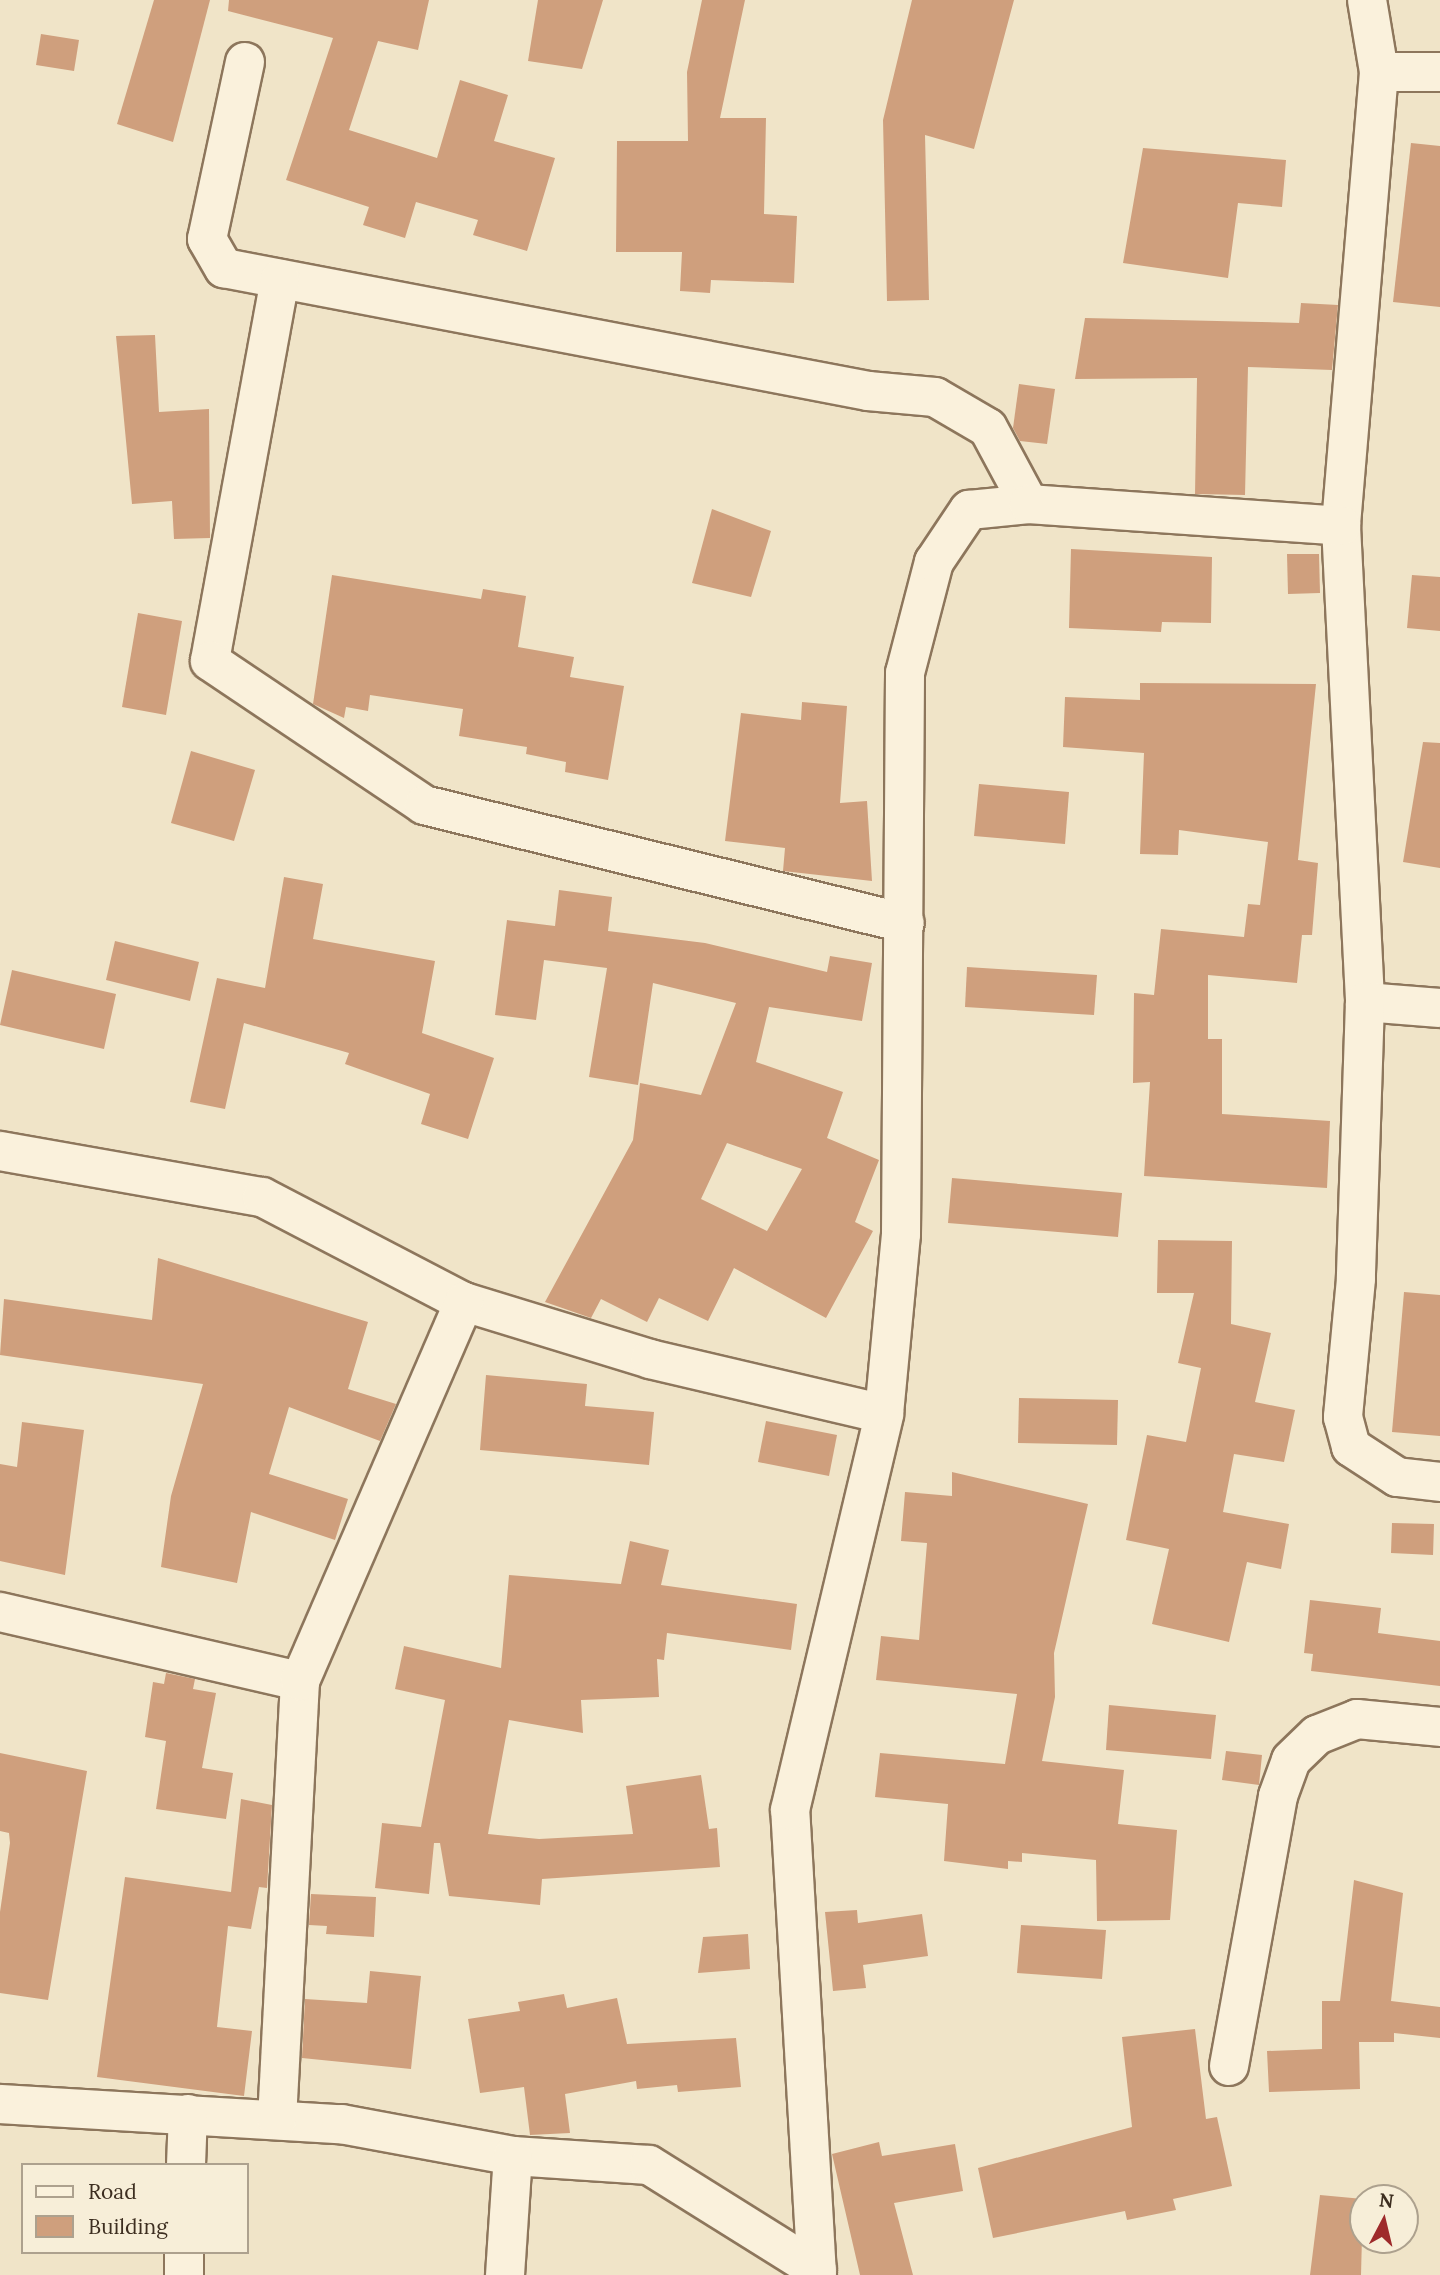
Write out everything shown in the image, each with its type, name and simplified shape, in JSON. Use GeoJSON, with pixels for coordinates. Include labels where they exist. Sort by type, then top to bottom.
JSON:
{"type":"FeatureCollection","features":[{"type":"Feature","properties":{"kind":"street"},"geometry":{"type":"LineString","coordinates":[[1367,0],[1379,72],[1341,526],[1365,1002],[1356,1279],[1343,1417],[1351,1447],[1397,1477],[1440,1482]]}},
{"type":"Feature","properties":{"kind":"street"},"geometry":{"type":"LineString","coordinates":[[245,62],[207,239],[224,268],[868,391],[935,397],[988,428],[1029,504]]}},
{"type":"Feature","properties":{"kind":"street"},"geometry":{"type":"LineString","coordinates":[[1379,72],[1440,72]]}},
{"type":"Feature","properties":{"kind":"street"},"geometry":{"type":"LineString","coordinates":[[280,279],[210,661],[424,805],[905,923]]}},
{"type":"Feature","properties":{"kind":"street"},"geometry":{"type":"LineString","coordinates":[[817,2272],[790,1810],[884,1414],[901,1234],[905,673],[934,562],[969,510],[1029,504],[1341,526]]}},
{"type":"Feature","properties":{"kind":"street"},"geometry":{"type":"LineString","coordinates":[[1365,1002],[1440,1008]]}},
{"type":"Feature","properties":{"kind":"street"},"geometry":{"type":"LineString","coordinates":[[0,1151],[262,1197],[464,1302],[650,1359],[884,1414]]}},
{"type":"Feature","properties":{"kind":"street"},"geometry":{"type":"LineString","coordinates":[[277,2120],[300,1681],[464,1302]]}},
{"type":"Feature","properties":{"kind":"street"},"geometry":{"type":"LineString","coordinates":[[0,1612],[300,1681]]}},
{"type":"Feature","properties":{"kind":"street"},"geometry":{"type":"LineString","coordinates":[[1230,2066],[1278,1796],[1291,1760],[1317,1735],[1357,1719],[1440,1727]]}},
{"type":"Feature","properties":{"kind":"street"},"geometry":{"type":"LineString","coordinates":[[0,2104],[341,2124],[513,2156],[649,2165],[817,2272]]}},
{"type":"Feature","properties":{"kind":"street"},"geometry":{"type":"LineString","coordinates":[[186,2163],[188,2114]]}},
{"type":"Feature","properties":{"kind":"street"},"geometry":{"type":"LineString","coordinates":[[505,2275],[513,2156]]}},
{"type":"Feature","properties":{"kind":"street"},"geometry":{"type":"LineString","coordinates":[[184,2254],[184,2275]]}},
{"type":"Feature","properties":{"kind":"building"},"geometry":{"type":"Polygon","coordinates":[[[154,0],[210,0],[173,142],[117,124],[154,0]]]}},
{"type":"Feature","properties":{"kind":"building"},"geometry":{"type":"Polygon","coordinates":[[[229,0],[429,0],[418,50],[378,41],[349,130],[437,158],[460,80],[508,95],[494,141],[555,158],[527,251],[473,235],[478,220],[416,202],[405,238],[363,225],[369,207],[286,180],[333,38],[228,11],[229,0]]]}},
{"type":"Feature","properties":{"kind":"building"},"geometry":{"type":"Polygon","coordinates":[[[538,0],[603,0],[582,69],[528,61],[538,0]]]}},
{"type":"Feature","properties":{"kind":"building"},"geometry":{"type":"Polygon","coordinates":[[[702,0],[745,0],[720,118],[766,118],[764,214],[797,216],[794,283],[711,280],[710,293],[680,291],[682,252],[616,252],[617,141],[688,141],[687,72],[702,0]]]}},
{"type":"Feature","properties":{"kind":"building"},"geometry":{"type":"Polygon","coordinates":[[[912,0],[1014,0],[974,149],[925,135],[929,300],[887,301],[883,120],[912,0]]]}},
{"type":"Feature","properties":{"kind":"building"},"geometry":{"type":"Polygon","coordinates":[[[41,34],[79,40],[74,71],[36,65],[41,34]]]}},
{"type":"Feature","properties":{"kind":"building"},"geometry":{"type":"Polygon","coordinates":[[[1411,143],[1440,146],[1440,307],[1393,302],[1411,143]]]}},
{"type":"Feature","properties":{"kind":"building"},"geometry":{"type":"Polygon","coordinates":[[[1143,148],[1286,160],[1282,207],[1238,203],[1228,278],[1123,263],[1143,148]]]}},
{"type":"Feature","properties":{"kind":"building"},"geometry":{"type":"Polygon","coordinates":[[[1301,303],[1338,305],[1332,370],[1248,367],[1245,495],[1195,494],[1197,378],[1075,379],[1085,318],[1299,323],[1301,303]]]}},
{"type":"Feature","properties":{"kind":"building"},"geometry":{"type":"Polygon","coordinates":[[[155,335],[159,412],[209,409],[210,538],[174,539],[172,501],[132,504],[116,336],[155,335]]]}},
{"type":"Feature","properties":{"kind":"building"},"geometry":{"type":"Polygon","coordinates":[[[1019,384],[1055,389],[1047,444],[1020,441],[1013,428],[1019,384]]]}},
{"type":"Feature","properties":{"kind":"building"},"geometry":{"type":"Polygon","coordinates":[[[712,509],[771,531],[751,597],[692,583],[712,509]]]}},
{"type":"Feature","properties":{"kind":"building"},"geometry":{"type":"Polygon","coordinates":[[[1071,549],[1212,557],[1211,623],[1162,622],[1161,632],[1069,628],[1071,549]]]}},
{"type":"Feature","properties":{"kind":"building"},"geometry":{"type":"Polygon","coordinates":[[[1287,554],[1319,554],[1320,593],[1288,594],[1287,554]]]}},
{"type":"Feature","properties":{"kind":"building"},"geometry":{"type":"Polygon","coordinates":[[[332,575],[481,599],[483,589],[526,596],[518,647],[574,657],[570,677],[624,686],[608,780],[565,772],[566,762],[526,754],[527,747],[459,736],[463,709],[370,695],[368,711],[346,707],[344,718],[313,704],[332,575]]]}},
{"type":"Feature","properties":{"kind":"building"},"geometry":{"type":"Polygon","coordinates":[[[1412,575],[1440,577],[1440,631],[1407,628],[1412,575]]]}},
{"type":"Feature","properties":{"kind":"building"},"geometry":{"type":"Polygon","coordinates":[[[138,613],[182,621],[166,715],[122,707],[138,613]]]}},
{"type":"Feature","properties":{"kind":"building"},"geometry":{"type":"Polygon","coordinates":[[[1140,683],[1316,684],[1298,860],[1318,863],[1312,935],[1302,935],[1297,983],[1208,975],[1208,1039],[1222,1039],[1222,1114],[1330,1121],[1327,1188],[1144,1176],[1150,1082],[1133,1083],[1134,993],[1154,995],[1161,929],[1244,937],[1248,904],[1260,905],[1268,842],[1179,830],[1178,855],[1140,854],[1144,753],[1063,747],[1065,697],[1140,700],[1140,683]]]}},
{"type":"Feature","properties":{"kind":"building"},"geometry":{"type":"Polygon","coordinates":[[[802,702],[847,706],[840,803],[867,801],[872,881],[783,871],[785,848],[725,841],[741,713],[801,720],[802,702]]]}},
{"type":"Feature","properties":{"kind":"building"},"geometry":{"type":"Polygon","coordinates":[[[1423,742],[1440,743],[1440,868],[1403,862],[1423,742]]]}},
{"type":"Feature","properties":{"kind":"building"},"geometry":{"type":"Polygon","coordinates":[[[191,751],[255,770],[234,841],[171,823],[191,751]]]}},
{"type":"Feature","properties":{"kind":"building"},"geometry":{"type":"Polygon","coordinates":[[[979,784],[1069,792],[1065,844],[974,836],[979,784]]]}},
{"type":"Feature","properties":{"kind":"building"},"geometry":{"type":"Polygon","coordinates":[[[284,877],[323,884],[313,939],[435,961],[422,1033],[494,1058],[468,1139],[421,1124],[430,1094],[345,1064],[349,1053],[244,1023],[225,1109],[190,1102],[217,978],[265,988],[284,877]]]}},
{"type":"Feature","properties":{"kind":"building"},"geometry":{"type":"Polygon","coordinates":[[[559,890],[612,897],[608,931],[705,943],[827,972],[830,956],[872,963],[862,1021],[769,1007],[756,1062],[843,1092],[827,1138],[879,1160],[855,1222],[873,1231],[826,1318],[734,1268],[708,1321],[659,1298],[647,1322],[601,1299],[591,1318],[545,1302],[633,1140],[640,1083],[701,1095],[736,1003],[653,983],[638,1085],[589,1077],[607,968],[544,960],[536,1020],[495,1015],[507,920],[555,926],[559,890]],[[727,1143],[701,1199],[767,1231],[802,1169],[727,1143]]]}},
{"type":"Feature","properties":{"kind":"building"},"geometry":{"type":"Polygon","coordinates":[[[115,941],[199,962],[190,1001],[106,980],[115,941]]]}},
{"type":"Feature","properties":{"kind":"building"},"geometry":{"type":"Polygon","coordinates":[[[967,967],[1097,975],[1094,1015],[965,1007],[967,967]]]}},
{"type":"Feature","properties":{"kind":"building"},"geometry":{"type":"Polygon","coordinates":[[[12,970],[116,994],[104,1049],[0,1025],[12,970]]]}},
{"type":"Feature","properties":{"kind":"building"},"geometry":{"type":"Polygon","coordinates":[[[952,1178],[1122,1193],[1118,1237],[948,1223],[952,1178]]]}},
{"type":"Feature","properties":{"kind":"building"},"geometry":{"type":"Polygon","coordinates":[[[1158,1240],[1232,1241],[1231,1324],[1271,1333],[1255,1402],[1295,1410],[1284,1462],[1234,1454],[1223,1512],[1289,1524],[1281,1569],[1247,1562],[1229,1642],[1152,1624],[1169,1549],[1126,1540],[1147,1435],[1186,1442],[1201,1368],[1178,1363],[1194,1293],[1157,1293],[1158,1240]]]}},
{"type":"Feature","properties":{"kind":"building"},"geometry":{"type":"Polygon","coordinates":[[[158,1258],[368,1322],[348,1389],[396,1404],[380,1441],[289,1407],[269,1474],[348,1499],[335,1540],[251,1512],[237,1583],[161,1567],[171,1496],[203,1384],[0,1355],[4,1299],[152,1320],[158,1258]]]}},
{"type":"Feature","properties":{"kind":"building"},"geometry":{"type":"Polygon","coordinates":[[[1404,1292],[1440,1295],[1440,1436],[1392,1432],[1404,1292]]]}},
{"type":"Feature","properties":{"kind":"building"},"geometry":{"type":"Polygon","coordinates":[[[486,1375],[587,1384],[585,1406],[654,1412],[649,1465],[480,1450],[486,1375]]]}},
{"type":"Feature","properties":{"kind":"building"},"geometry":{"type":"Polygon","coordinates":[[[1019,1398],[1118,1400],[1117,1445],[1018,1443],[1019,1398]]]}},
{"type":"Feature","properties":{"kind":"building"},"geometry":{"type":"Polygon","coordinates":[[[766,1421],[837,1435],[829,1476],[758,1462],[766,1421]]]}},
{"type":"Feature","properties":{"kind":"building"},"geometry":{"type":"Polygon","coordinates":[[[22,1422],[84,1430],[65,1575],[0,1561],[0,1464],[17,1467],[22,1422]]]}},
{"type":"Feature","properties":{"kind":"building"},"geometry":{"type":"Polygon","coordinates":[[[952,1472],[1088,1504],[1054,1653],[1055,1697],[1042,1761],[1124,1770],[1118,1824],[1177,1830],[1170,1920],[1097,1921],[1096,1860],[1022,1853],[1022,1862],[1008,1861],[1008,1869],[944,1861],[948,1804],[875,1797],[880,1753],[1005,1764],[1017,1694],[876,1680],[881,1636],[919,1640],[927,1543],[901,1541],[905,1492],[952,1496],[952,1472]]]}},
{"type":"Feature","properties":{"kind":"building"},"geometry":{"type":"Polygon","coordinates":[[[1392,1523],[1434,1524],[1433,1555],[1391,1553],[1392,1523]]]}},
{"type":"Feature","properties":{"kind":"building"},"geometry":{"type":"Polygon","coordinates":[[[630,1541],[669,1550],[661,1585],[797,1604],[791,1650],[667,1633],[664,1660],[657,1659],[659,1697],[581,1700],[583,1733],[509,1720],[488,1834],[539,1839],[633,1834],[626,1786],[701,1775],[709,1829],[717,1828],[720,1867],[542,1879],[540,1905],[449,1896],[440,1843],[434,1843],[429,1894],[375,1888],[382,1823],[421,1827],[445,1700],[395,1689],[404,1646],[501,1668],[509,1575],[621,1584],[630,1541]]]}},
{"type":"Feature","properties":{"kind":"building"},"geometry":{"type":"Polygon","coordinates":[[[1310,1600],[1381,1608],[1378,1633],[1440,1641],[1440,1686],[1311,1671],[1313,1654],[1304,1653],[1310,1600]]]}},
{"type":"Feature","properties":{"kind":"building"},"geometry":{"type":"Polygon","coordinates":[[[166,1673],[195,1679],[193,1689],[216,1693],[202,1768],[233,1773],[226,1819],[156,1809],[166,1741],[145,1737],[153,1682],[164,1684],[166,1673]]]}},
{"type":"Feature","properties":{"kind":"building"},"geometry":{"type":"Polygon","coordinates":[[[1109,1705],[1216,1715],[1211,1759],[1106,1750],[1109,1705]]]}},
{"type":"Feature","properties":{"kind":"building"},"geometry":{"type":"Polygon","coordinates":[[[1226,1751],[1262,1755],[1259,1785],[1222,1780],[1226,1751]]]}},
{"type":"Feature","properties":{"kind":"building"},"geometry":{"type":"Polygon","coordinates":[[[0,1753],[87,1771],[48,2000],[0,1993],[0,1912],[10,1843],[9,1833],[0,1831],[0,1753]]]}},
{"type":"Feature","properties":{"kind":"building"},"geometry":{"type":"Polygon","coordinates":[[[241,1799],[272,1805],[267,1888],[259,1887],[251,1929],[228,1926],[217,2027],[252,2031],[244,2096],[97,2077],[125,1877],[231,1892],[241,1799]]]}},
{"type":"Feature","properties":{"kind":"building"},"geometry":{"type":"Polygon","coordinates":[[[1354,1880],[1403,1893],[1391,2001],[1440,2007],[1440,2038],[1394,2033],[1394,2042],[1359,2042],[1360,2089],[1269,2092],[1267,2051],[1322,2049],[1322,2001],[1340,2001],[1354,1880]]]}},
{"type":"Feature","properties":{"kind":"building"},"geometry":{"type":"Polygon","coordinates":[[[311,1894],[376,1897],[374,1937],[326,1934],[327,1926],[309,1925],[311,1894]]]}},
{"type":"Feature","properties":{"kind":"building"},"geometry":{"type":"Polygon","coordinates":[[[857,1910],[858,1923],[922,1914],[928,1956],[863,1965],[866,1988],[833,1991],[825,1912],[857,1910]]]}},
{"type":"Feature","properties":{"kind":"building"},"geometry":{"type":"Polygon","coordinates":[[[1021,1925],[1106,1930],[1102,1979],[1017,1973],[1021,1925]]]}},
{"type":"Feature","properties":{"kind":"building"},"geometry":{"type":"Polygon","coordinates":[[[748,1934],[750,1969],[698,1973],[703,1937],[748,1934]]]}},
{"type":"Feature","properties":{"kind":"building"},"geometry":{"type":"Polygon","coordinates":[[[370,1971],[421,1976],[411,2069],[302,2058],[305,1999],[367,2003],[370,1971]]]}},
{"type":"Feature","properties":{"kind":"building"},"geometry":{"type":"Polygon","coordinates":[[[564,1994],[567,2008],[617,1998],[627,2044],[736,2038],[741,2087],[678,2092],[677,2085],[637,2089],[636,2081],[565,2094],[570,2133],[530,2135],[524,2087],[480,2093],[468,2019],[520,2011],[518,2002],[564,1994]]]}},
{"type":"Feature","properties":{"kind":"building"},"geometry":{"type":"Polygon","coordinates":[[[1195,2029],[1206,2119],[1217,2117],[1232,2186],[1173,2199],[1176,2210],[1127,2220],[1125,2211],[993,2238],[978,2168],[1132,2127],[1122,2037],[1195,2029]]]}},
{"type":"Feature","properties":{"kind":"building"},"geometry":{"type":"Polygon","coordinates":[[[879,2142],[882,2156],[955,2144],[963,2191],[894,2203],[913,2275],[860,2275],[832,2154],[879,2142]]]}},
{"type":"Feature","properties":{"kind":"building"},"geometry":{"type":"Polygon","coordinates":[[[1320,2195],[1349,2198],[1349,2254],[1362,2254],[1361,2275],[1310,2275],[1320,2195]]]}}]}
